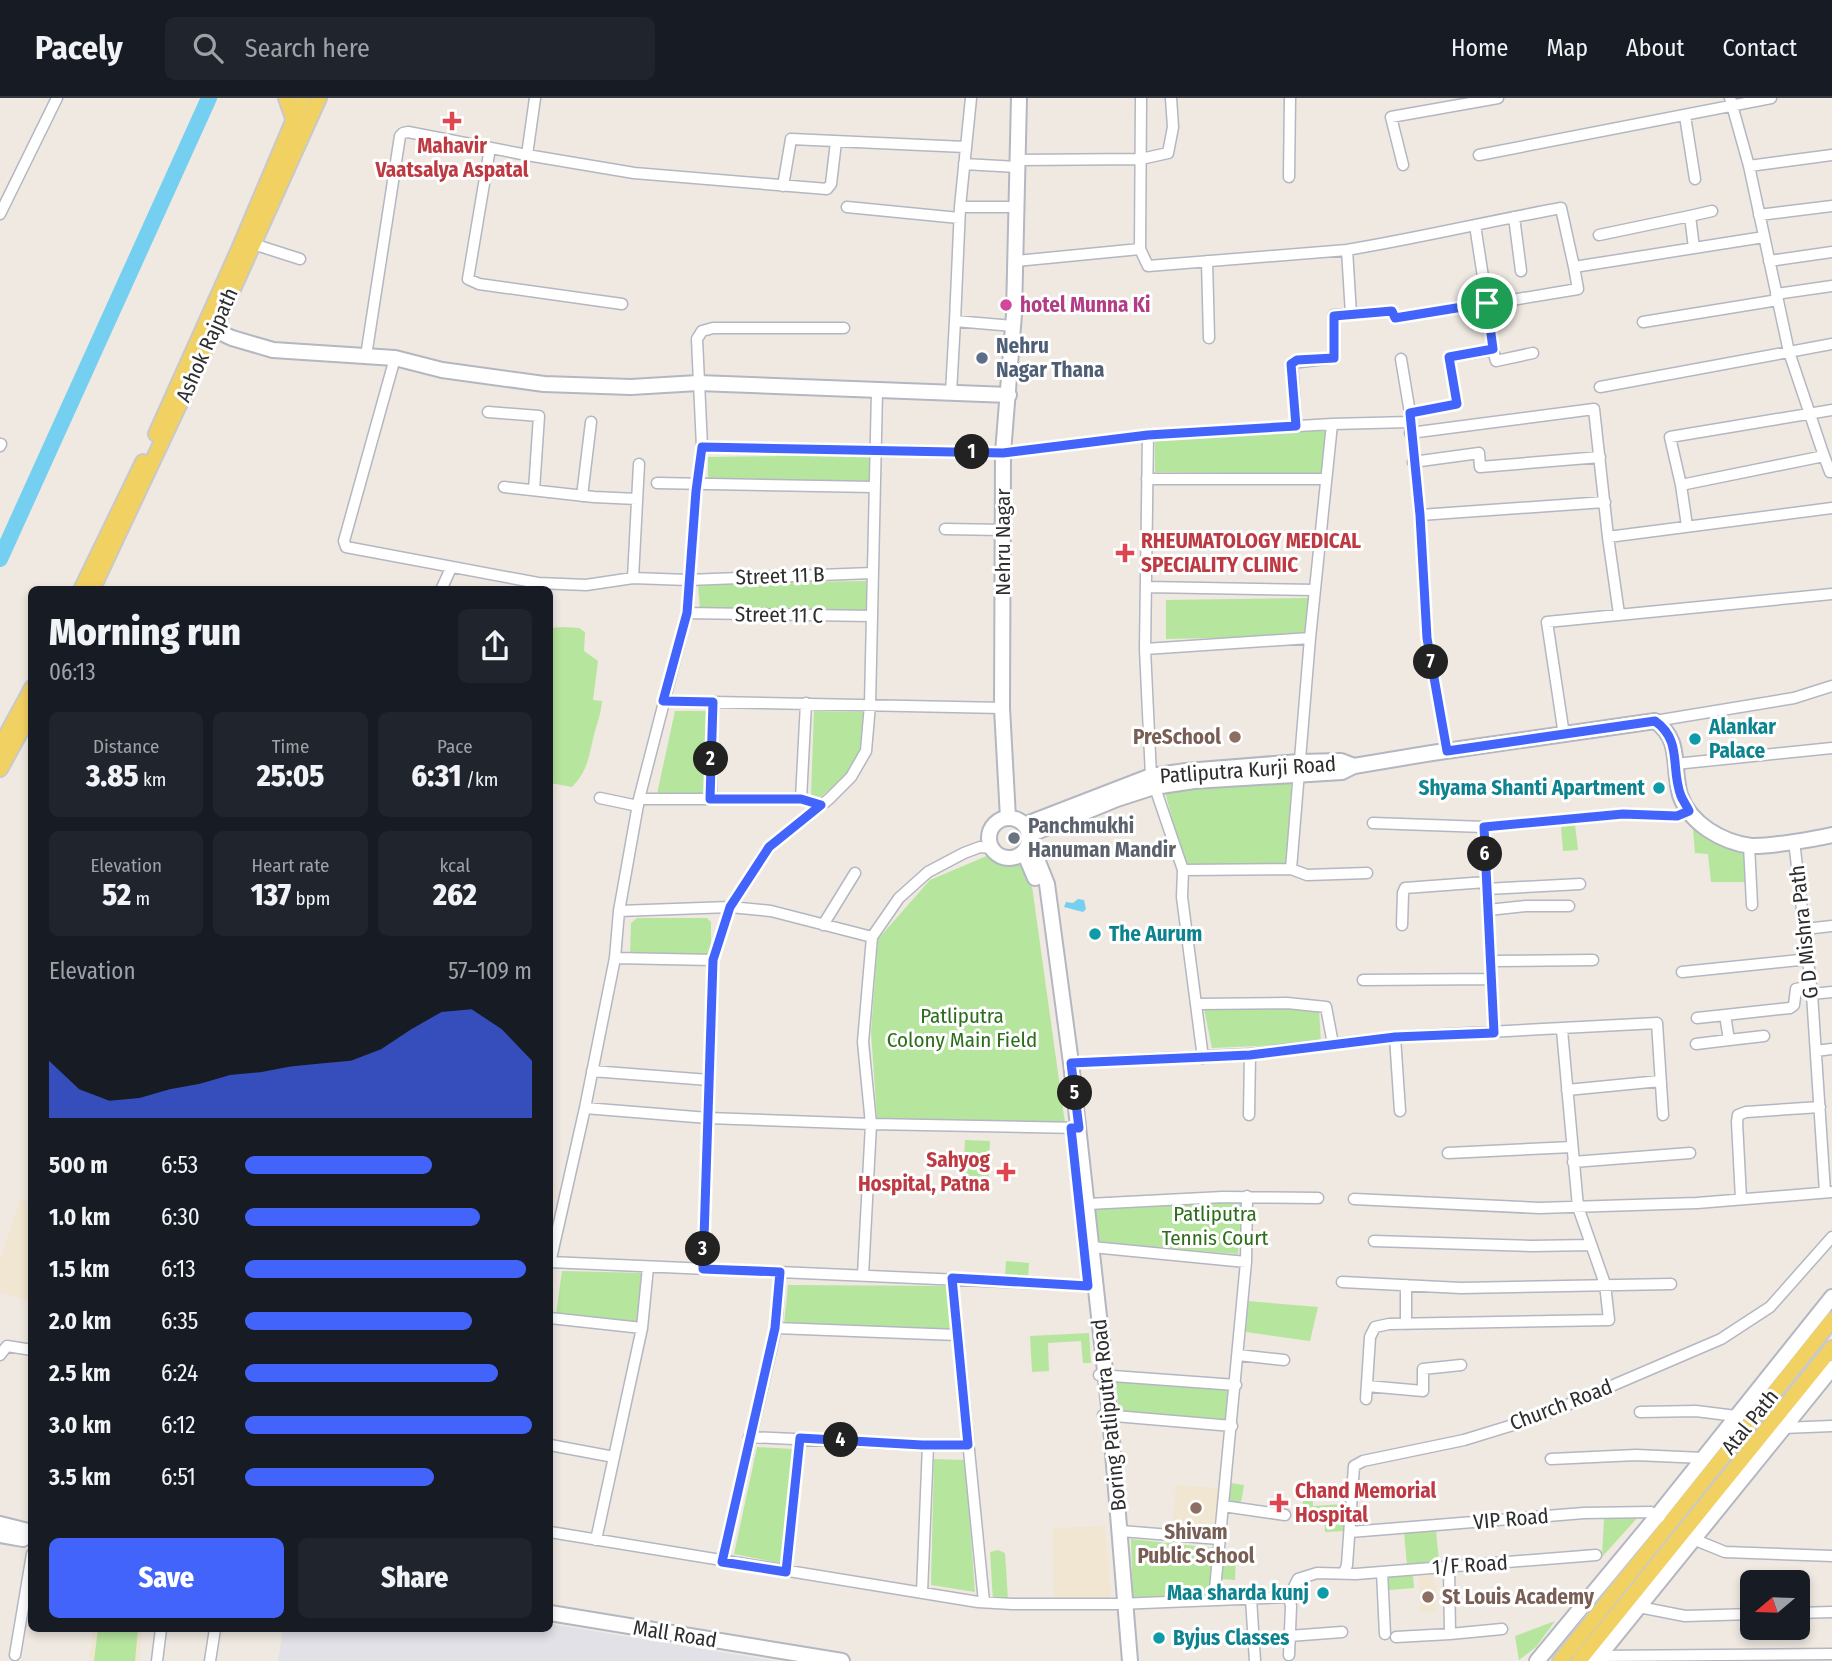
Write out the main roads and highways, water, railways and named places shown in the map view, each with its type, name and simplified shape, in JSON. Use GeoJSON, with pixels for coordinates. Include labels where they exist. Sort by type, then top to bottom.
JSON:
{"type":"FeatureCollection","features":[{"type":"Feature","properties":{"kind":"main road"},"geometry":{"type":"LineString","coordinates":[[286,98],[293,118]]}},
{"type":"Feature","properties":{"kind":"main road","name":"Ashok Rajpath"},"geometry":{"type":"LineString","coordinates":[[90,586],[209,327],[303,98]]}},
{"type":"Feature","properties":{"kind":"main road","name":"Ashok Rajpath"},"geometry":{"type":"LineString","coordinates":[[209,327],[253,244],[319,98]]}},
{"type":"Feature","properties":{"kind":"main road"},"geometry":{"type":"LineString","coordinates":[[0,747],[28,695]]}},
{"type":"Feature","properties":{"kind":"main road"},"geometry":{"type":"LineString","coordinates":[[0,769],[28,718]]}},
{"type":"Feature","properties":{"kind":"main road","name":"Atal Path"},"geometry":{"type":"LineString","coordinates":[[1560,1661],[1663,1520],[1832,1320]]}},
{"type":"Feature","properties":{"kind":"main road","name":"Atal Path"},"geometry":{"type":"LineString","coordinates":[[1579,1661],[1686,1537],[1832,1348]]}},
{"type":"Feature","properties":{"kind":"water"},"geometry":{"type":"Polygon","coordinates":[[[1078,899],[1084,900],[1086,909],[1083,912],[1064,907],[1066,902],[1073,903],[1078,899]]]}},
{"type":"Feature","properties":{"kind":"waterway"},"geometry":{"type":"LineString","coordinates":[[0,559],[209,98]]}},
{"type":"Feature","properties":{"kind":"place","name":"Mahavir Vaatsalya Aspatal"},"geometry":{"type":"Point","coordinates":[452,121]}},
{"type":"Feature","properties":{"kind":"place","name":"hotel Munna Ki"},"geometry":{"type":"Point","coordinates":[1006,305]}},
{"type":"Feature","properties":{"kind":"place","name":"Nehru Nagar Thana"},"geometry":{"type":"Point","coordinates":[982,358]}},
{"type":"Feature","properties":{"kind":"place","name":"RHEUMATOLOGY MEDICAL SPECIALITY CLINIC"},"geometry":{"type":"Point","coordinates":[1125,553]}},
{"type":"Feature","properties":{"kind":"place","name":"PreSchool"},"geometry":{"type":"Point","coordinates":[1235,737]}},
{"type":"Feature","properties":{"kind":"place","name":"Alankar Palace"},"geometry":{"type":"Point","coordinates":[1695,739]}},
{"type":"Feature","properties":{"kind":"place","name":"Shyama Shanti Apartment"},"geometry":{"type":"Point","coordinates":[1659,788]}},
{"type":"Feature","properties":{"kind":"place","name":"Panchmukhi Hanuman Mandir"},"geometry":{"type":"Point","coordinates":[1014,838]}},
{"type":"Feature","properties":{"kind":"place","name":"The Aurum"},"geometry":{"type":"Point","coordinates":[1095,934]}},
{"type":"Feature","properties":{"kind":"place","name":"Sahyog Hospital, Patna"},"geometry":{"type":"Point","coordinates":[1006,1172]}},
{"type":"Feature","properties":{"kind":"place","name":"Chand Memorial Hospital"},"geometry":{"type":"Point","coordinates":[1279,1503]}},
{"type":"Feature","properties":{"kind":"place","name":"Shivam Public School"},"geometry":{"type":"Point","coordinates":[1196,1508]}},
{"type":"Feature","properties":{"kind":"place","name":"Maa sharda kunj"},"geometry":{"type":"Point","coordinates":[1323,1593]}},
{"type":"Feature","properties":{"kind":"place","name":"St Louis Academy"},"geometry":{"type":"Point","coordinates":[1428,1597]}},
{"type":"Feature","properties":{"kind":"place","name":"Byjus Classes"},"geometry":{"type":"Point","coordinates":[1159,1638]}},
{"type":"Feature","properties":{"kind":"park label","name":"Patliputra Colony Main Field"},"geometry":{"type":"Point","coordinates":[962,1028]}},
{"type":"Feature","properties":{"kind":"park label","name":"Patliputra Tennis Court"},"geometry":{"type":"Point","coordinates":[1215,1226]}}]}
